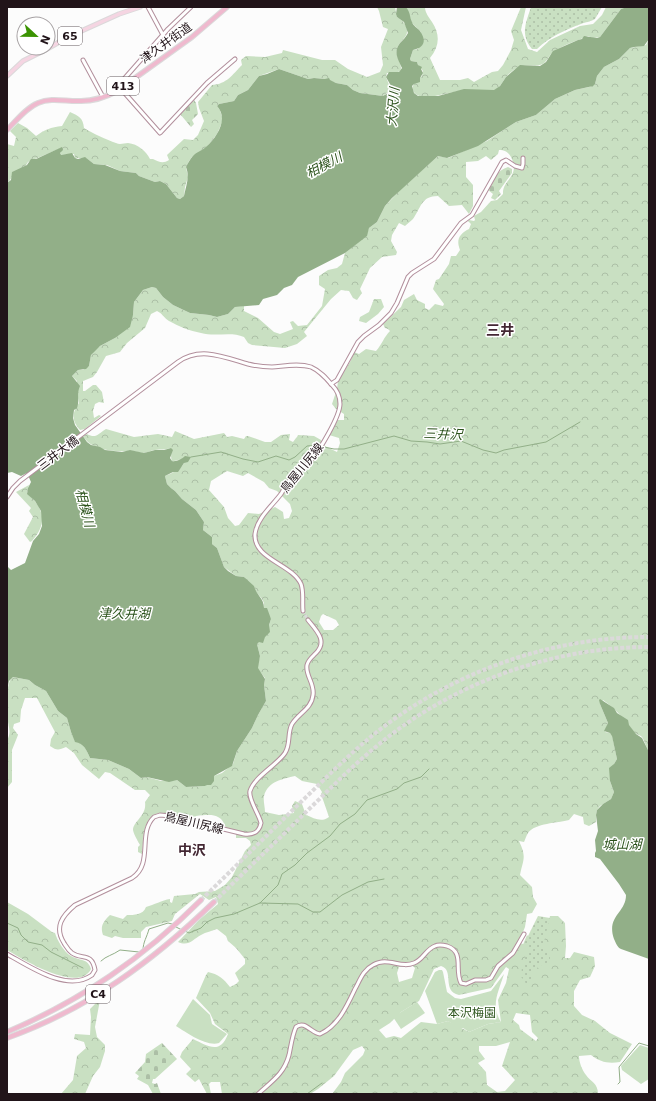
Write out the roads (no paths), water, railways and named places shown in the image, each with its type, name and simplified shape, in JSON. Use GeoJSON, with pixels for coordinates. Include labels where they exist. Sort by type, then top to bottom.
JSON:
{"type":"FeatureCollection","features":[{"type":"Feature","properties":{"kind":"highway","name":"津久井街道"},"geometry":{"type":"LineString","coordinates":[[7,130],[29,108],[41,102],[50,100],[85,101],[103,97],[121,88],[192,37],[226,7]]}},
{"type":"Feature","properties":{"kind":"highway","name":"C4"},"geometry":{"type":"LineString","coordinates":[[7,1032],[62,1006],[104,981],[133,961],[178,923],[201,900]]}},
{"type":"Feature","properties":{"kind":"highway","name":"C4"},"geometry":{"type":"LineString","coordinates":[[7,1038],[51,1019],[96,995],[139,966],[180,934],[214,902]]}},
{"type":"Feature","properties":{"kind":"main road","name":"65"},"geometry":{"type":"LineString","coordinates":[[7,76],[22,61],[68,37],[119,14],[140,7]]}},
{"type":"Feature","properties":{"kind":"main road"},"geometry":{"type":"LineString","coordinates":[[148,7],[163,35]]}},
{"type":"Feature","properties":{"kind":"main road"},"geometry":{"type":"LineString","coordinates":[[191,7],[163,35],[122,81],[121,88],[160,133],[207,83],[235,58]]}},
{"type":"Feature","properties":{"kind":"main road"},"geometry":{"type":"LineString","coordinates":[[83,60],[103,97]]}},
{"type":"Feature","properties":{"kind":"main road"},"geometry":{"type":"LineString","coordinates":[[331,384],[337,380],[358,342],[391,313],[408,277],[434,259],[461,224],[472,215],[502,162],[508,160],[519,168],[523,166],[523,158]]}},
{"type":"Feature","properties":{"kind":"main road","name":"鳥屋川尻線"},"geometry":{"type":"LineString","coordinates":[[89,429],[182,359],[195,354],[209,354],[260,366],[306,366],[317,370],[338,393],[339,408],[327,435],[312,459],[291,479],[268,509],[260,522],[256,533],[256,542],[260,549],[291,573],[300,583],[303,611]]}},
{"type":"Feature","properties":{"kind":"main road","name":"三井大橋"},"geometry":{"type":"LineString","coordinates":[[7,497],[14,487],[27,476],[89,429]]}},
{"type":"Feature","properties":{"kind":"main road","name":"鳥屋川尻線"},"geometry":{"type":"LineString","coordinates":[[7,954],[40,972],[62,979],[78,981],[92,976],[95,969],[92,961],[87,957],[70,952],[60,936],[58,927],[65,915],[75,905],[128,880],[138,873],[143,864],[147,827],[154,817],[160,815],[170,816],[244,834],[252,834],[256,832],[260,827],[260,823],[250,796],[251,790],[262,775],[286,751],[292,724],[309,705],[312,698],[313,686],[308,674],[307,665],[309,660],[319,649],[322,641],[318,632],[308,620]]}},
{"type":"Feature","properties":{"kind":"main road"},"geometry":{"type":"LineString","coordinates":[[258,1094],[284,1070],[296,1027],[298,1025],[303,1025],[317,1034],[320,1034],[333,1025],[341,1015],[362,975],[373,964],[383,961],[406,965],[411,964],[416,962],[436,945],[443,945],[453,949],[457,955],[458,975],[461,983],[466,984],[475,980],[486,980],[491,978],[498,966],[513,953],[524,934]]}},
{"type":"Feature","properties":{"kind":"water","name":"津久井湖"},"geometry":{"type":"Polygon","coordinates":[[[397,7],[406,7],[414,26],[420,31],[424,41],[420,48],[413,50],[410,59],[411,61],[417,62],[418,65],[422,67],[421,69],[423,73],[420,78],[420,82],[412,86],[414,93],[418,96],[438,96],[464,89],[494,90],[500,86],[506,77],[520,65],[540,66],[546,62],[553,51],[582,39],[584,36],[600,37],[621,9],[624,8],[649,7],[649,39],[644,46],[630,48],[619,59],[604,67],[597,76],[593,86],[575,90],[555,99],[536,115],[516,122],[478,146],[447,158],[438,156],[392,198],[385,206],[377,222],[369,228],[367,236],[345,253],[298,277],[292,285],[284,288],[277,295],[263,299],[259,305],[235,307],[228,314],[217,317],[190,313],[173,305],[163,297],[156,288],[152,287],[143,290],[134,302],[130,327],[115,338],[100,346],[91,355],[89,366],[86,369],[78,370],[72,376],[80,386],[78,392],[78,405],[74,410],[73,418],[75,425],[87,442],[91,445],[105,450],[122,452],[130,450],[144,453],[171,448],[173,450],[170,458],[172,461],[179,460],[185,456],[191,457],[188,462],[184,463],[178,472],[173,472],[165,476],[167,484],[196,510],[204,522],[203,530],[212,537],[212,544],[217,548],[224,567],[236,576],[244,577],[254,586],[263,602],[264,608],[267,608],[271,619],[269,625],[270,632],[265,637],[263,643],[259,642],[257,644],[260,656],[258,668],[265,679],[264,685],[266,701],[252,728],[237,751],[232,766],[214,776],[214,781],[211,785],[205,786],[186,787],[177,780],[169,782],[147,777],[141,778],[129,769],[108,760],[90,758],[83,746],[75,742],[67,718],[58,711],[46,691],[29,680],[13,677],[9,681],[7,690],[7,566],[11,570],[25,563],[33,541],[39,534],[42,526],[41,511],[35,501],[27,494],[31,482],[27,473],[21,476],[12,472],[7,473],[7,183],[11,180],[12,172],[27,165],[31,159],[36,159],[62,147],[63,150],[60,153],[61,155],[72,153],[75,158],[78,159],[85,157],[94,164],[105,165],[120,171],[136,173],[139,176],[155,182],[160,181],[166,184],[177,198],[180,199],[184,196],[187,185],[188,174],[186,167],[188,163],[194,155],[210,143],[220,128],[222,116],[217,106],[219,104],[234,101],[238,95],[248,90],[259,76],[279,69],[308,79],[329,78],[336,83],[347,85],[360,93],[383,96],[390,92],[391,86],[386,77],[389,72],[399,72],[402,68],[397,56],[397,49],[408,33],[404,22],[397,17],[397,7]]]}},
{"type":"Feature","properties":{"kind":"water","name":"城山湖"},"geometry":{"type":"Polygon","coordinates":[[[600,699],[628,720],[629,725],[636,734],[642,738],[649,752],[649,959],[618,947],[614,939],[612,925],[623,906],[626,895],[600,859],[595,857],[595,840],[598,831],[596,815],[597,810],[611,799],[614,792],[610,781],[609,768],[617,759],[612,736],[610,733],[604,731],[608,723],[600,704],[600,699]]]}},
{"type":"Feature","properties":{"kind":"waterway","name":"三井沢"},"geometry":{"type":"LineString","coordinates":[[324,447],[344,449],[394,436],[411,441],[440,444],[461,441],[483,450],[496,453],[504,450],[546,442],[580,422]]}},
{"type":"Feature","properties":{"kind":"waterway","name":"三井沢"},"geometry":{"type":"LineString","coordinates":[[191,457],[221,452],[258,462],[276,456],[289,460],[295,457],[307,446],[319,445]]}},
{"type":"Feature","properties":{"kind":"waterway"},"geometry":{"type":"LineString","coordinates":[[185,931],[189,933],[201,928],[207,922],[215,918],[234,914],[260,903],[278,885],[282,874],[330,836],[340,824],[355,814],[367,800],[397,789],[404,783],[421,777],[429,769]]}},
{"type":"Feature","properties":{"kind":"waterway"},"geometry":{"type":"LineString","coordinates":[[260,903],[298,904],[313,912],[320,912],[342,895],[368,882],[384,879]]}},
{"type":"Feature","properties":{"kind":"waterway"},"geometry":{"type":"LineString","coordinates":[[7,923],[18,928],[21,935],[28,942],[42,945],[51,952],[83,968]]}},
{"type":"Feature","properties":{"kind":"waterway"},"geometry":{"type":"LineString","coordinates":[[143,950],[144,942],[149,929],[168,923],[172,924]]}},
{"type":"Feature","properties":{"kind":"waterway"},"geometry":{"type":"LineString","coordinates":[[176,927],[182,930]]}},
{"type":"Feature","properties":{"kind":"waterway"},"geometry":{"type":"LineString","coordinates":[[101,961],[120,950],[139,952]]}},
{"type":"Feature","properties":{"kind":"waterway"},"geometry":{"type":"LineString","coordinates":[[618,1084],[620,1082],[619,1067],[639,1043],[649,1046]]}},
{"type":"Feature","properties":{"kind":"waterway"},"geometry":{"type":"LineString","coordinates":[[307,1094],[322,1083]]}},
{"type":"Feature","properties":{"kind":"tunnel"},"geometry":{"type":"LineString","coordinates":[[303,611],[308,620]]}},
{"type":"Feature","properties":{"kind":"tunnel"},"geometry":{"type":"LineString","coordinates":[[201,900],[351,754],[371,736],[411,707],[442,689],[475,674],[542,650],[577,643],[649,637]]}},
{"type":"Feature","properties":{"kind":"tunnel"},"geometry":{"type":"LineString","coordinates":[[214,902],[359,761],[407,723],[438,704],[471,687],[505,673],[540,662],[576,654],[613,649],[649,647]]}},
{"type":"Feature","properties":{"kind":"district","name":"三井"},"geometry":{"type":"Point","coordinates":[500,330]}},
{"type":"Feature","properties":{"kind":"district","name":"中沢"},"geometry":{"type":"Point","coordinates":[192,850]}},
{"type":"Feature","properties":{"kind":"water label","name":"大沢川"},"geometry":{"type":"Point","coordinates":[393,107]}},
{"type":"Feature","properties":{"kind":"water label","name":"相模川"},"geometry":{"type":"Point","coordinates":[324,165]}},
{"type":"Feature","properties":{"kind":"water label","name":"相模川"},"geometry":{"type":"Point","coordinates":[85,508]}},
{"type":"Feature","properties":{"kind":"park label","name":"本沢梅園"},"geometry":{"type":"Point","coordinates":[472,1013]}}]}
